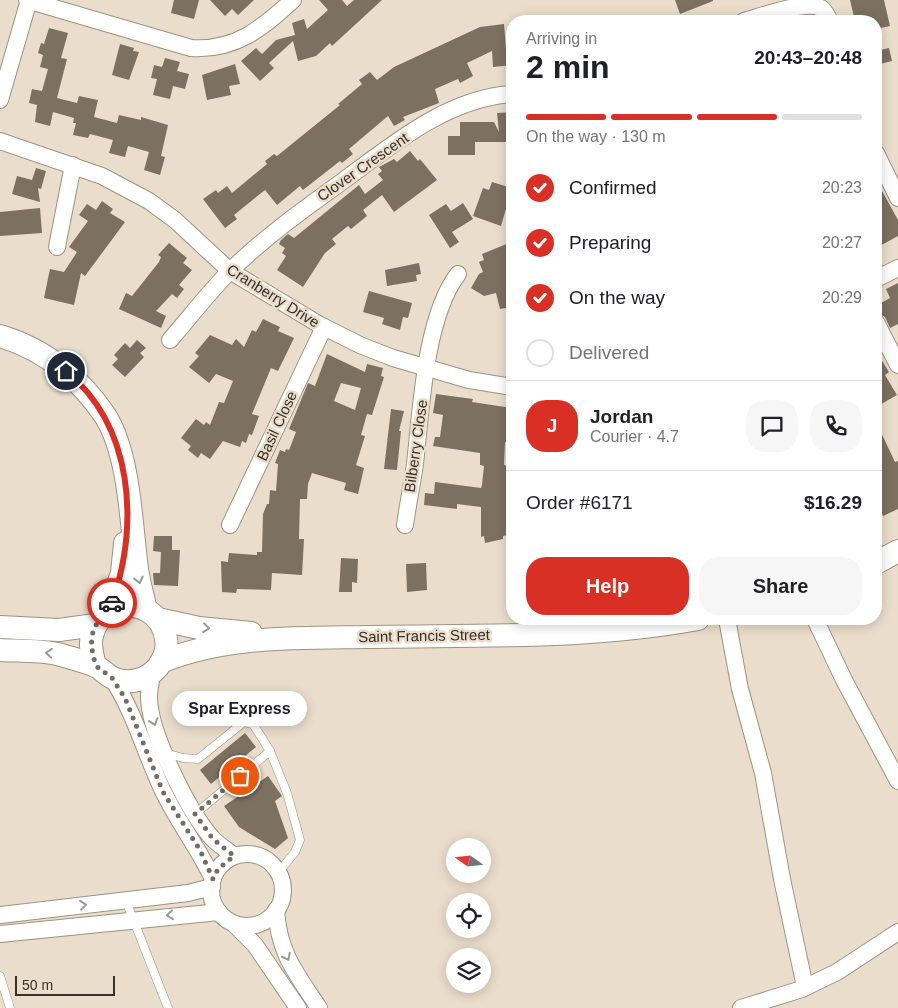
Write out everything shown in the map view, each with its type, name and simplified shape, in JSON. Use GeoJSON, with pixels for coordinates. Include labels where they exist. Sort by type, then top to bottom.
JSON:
{"type":"FeatureCollection","features":[{"type":"Feature","properties":{"kind":"street"},"geometry":{"type":"LineString","coordinates":[[0,100],[28,0],[191,48],[202,48],[248,36],[261,29],[293,0]]}},
{"type":"Feature","properties":{"kind":"street"},"geometry":{"type":"LineString","coordinates":[[766,15],[798,6],[810,5],[822,9],[826,15]]}},
{"type":"Feature","properties":{"kind":"street","name":"Clover Crescent"},"geometry":{"type":"LineString","coordinates":[[170,340],[230,272],[287,221],[416,129],[481,98],[506,95]]}},
{"type":"Feature","properties":{"kind":"street","name":"Cranberry Drive"},"geometry":{"type":"LineString","coordinates":[[0,141],[102,176],[149,201],[175,220],[230,272],[324,327],[360,345],[469,380],[506,386]]}},
{"type":"Feature","properties":{"kind":"street"},"geometry":{"type":"LineString","coordinates":[[57,247],[73,165]]}},
{"type":"Feature","properties":{"kind":"street"},"geometry":{"type":"LineString","coordinates":[[882,165],[898,198]]}},
{"type":"Feature","properties":{"kind":"street"},"geometry":{"type":"LineString","coordinates":[[882,276],[898,268]]}},
{"type":"Feature","properties":{"kind":"street","name":"Bilberry Close"},"geometry":{"type":"LineString","coordinates":[[405,525],[413,482],[426,367],[447,288],[458,274]]}},
{"type":"Feature","properties":{"kind":"street","name":"Basil Close"},"geometry":{"type":"LineString","coordinates":[[230,525],[324,327]]}},
{"type":"Feature","properties":{"kind":"street"},"geometry":{"type":"LineString","coordinates":[[882,334],[898,365]]}},
{"type":"Feature","properties":{"kind":"street"},"geometry":{"type":"LineString","coordinates":[[0,336],[17,341],[42,354],[76,380],[107,419],[120,455],[128,497],[137,570],[152,614],[166,640],[156,668],[149,697],[151,715],[164,752],[195,814],[213,839],[234,856]]}},
{"type":"Feature","properties":{"kind":"street"},"geometry":{"type":"LineString","coordinates":[[128,497],[122,573],[91,638],[104,672],[125,698],[163,792],[200,850],[213,883],[214,902],[219,912],[255,945],[298,1008]]}},
{"type":"Feature","properties":{"kind":"street"},"geometry":{"type":"LineString","coordinates":[[882,560],[898,551]]}},
{"type":"Feature","properties":{"kind":"street","name":"Saint Francis Street"},"geometry":{"type":"LineString","coordinates":[[0,627],[59,630],[102,618],[128,605],[199,628],[298,638]]}},
{"type":"Feature","properties":{"kind":"street","name":"Saint Francis Street"},"geometry":{"type":"LineString","coordinates":[[0,650],[55,654],[134,681],[156,668],[202,648],[298,638],[604,632],[655,625]]}},
{"type":"Feature","properties":{"kind":"street"},"geometry":{"type":"LineString","coordinates":[[728,625],[740,689],[763,773],[782,879],[805,987]]}},
{"type":"Feature","properties":{"kind":"street"},"geometry":{"type":"LineString","coordinates":[[817,625],[898,781]]}},
{"type":"Feature","properties":{"kind":"street"},"geometry":{"type":"LineString","coordinates":[[0,915],[188,893],[213,883],[218,869],[234,856],[249,854],[261,856],[279,872],[283,884],[283,896],[271,917],[260,924],[235,926]]}},
{"type":"Feature","properties":{"kind":"street"},"geometry":{"type":"LineString","coordinates":[[56,908],[61,927]]}},
{"type":"Feature","properties":{"kind":"street"},"geometry":{"type":"LineString","coordinates":[[276,910],[278,933],[286,956],[320,1008]]}},
{"type":"Feature","properties":{"kind":"street"},"geometry":{"type":"LineString","coordinates":[[0,933],[219,912]]}},
{"type":"Feature","properties":{"kind":"street"},"geometry":{"type":"LineString","coordinates":[[741,1008],[805,987],[837,972],[898,932]]}},
{"type":"Feature","properties":{"kind":"lane"},"geometry":{"type":"LineString","coordinates":[[164,752],[183,758],[198,759],[244,722],[253,724],[270,751],[287,793],[300,840],[295,852],[279,872]]}},
{"type":"Feature","properties":{"kind":"lane"},"geometry":{"type":"LineString","coordinates":[[195,814],[270,751]]}},
{"type":"Feature","properties":{"kind":"lane"},"geometry":{"type":"LineString","coordinates":[[125,900],[168,1008]]}},
{"type":"Feature","properties":{"kind":"lane"},"geometry":{"type":"LineString","coordinates":[[0,921],[0,933]]}},
{"type":"Feature","properties":{"kind":"lane"},"geometry":{"type":"LineString","coordinates":[[0,976],[10,1008]]}},
{"type":"Feature","properties":{"kind":"building"},"geometry":{"type":"Polygon","coordinates":[[[174,0],[199,0],[194,19],[171,13],[174,0]]]}},
{"type":"Feature","properties":{"kind":"building"},"geometry":{"type":"Polygon","coordinates":[[[210,0],[254,0],[238,15],[232,9],[225,16],[210,0]]]}},
{"type":"Feature","properties":{"kind":"building"},"geometry":{"type":"Polygon","coordinates":[[[319,0],[342,0],[347,6],[354,0],[382,0],[332,46],[330,43],[316,56],[298,61],[293,41],[269,63],[274,68],[260,81],[241,61],[256,48],[262,54],[276,40],[295,35],[292,23],[304,19],[307,29],[328,10],[319,0]]]}},
{"type":"Feature","properties":{"kind":"building"},"geometry":{"type":"Polygon","coordinates":[[[675,0],[713,0],[713,1],[680,14],[675,0]]]}},
{"type":"Feature","properties":{"kind":"building"},"geometry":{"type":"Polygon","coordinates":[[[850,0],[884,0],[890,26],[882,28],[882,15],[854,15],[850,0]]]}},
{"type":"Feature","properties":{"kind":"building"},"geometry":{"type":"Polygon","coordinates":[[[504,24],[506,66],[493,67],[492,51],[467,63],[473,76],[460,83],[458,79],[435,89],[439,103],[403,117],[405,120],[394,126],[388,116],[349,149],[353,154],[342,163],[340,161],[303,190],[300,186],[277,205],[265,190],[234,215],[237,219],[225,228],[203,199],[216,190],[218,193],[227,186],[232,193],[267,164],[265,161],[274,154],[277,156],[340,105],[338,104],[362,84],[359,80],[370,72],[377,80],[394,67],[480,27],[504,24]]]}},
{"type":"Feature","properties":{"kind":"building"},"geometry":{"type":"Polygon","coordinates":[[[49,28],[68,33],[61,58],[67,59],[57,98],[77,103],[79,96],[98,100],[94,117],[117,123],[119,115],[141,120],[141,117],[168,125],[161,156],[165,157],[160,175],[144,170],[149,152],[128,146],[125,157],[109,153],[113,140],[90,134],[88,138],[73,135],[76,123],[73,123],[74,118],[53,112],[50,126],[35,122],[37,105],[29,103],[32,89],[42,91],[48,69],[40,67],[43,55],[38,53],[41,43],[44,44],[49,28]]]}},
{"type":"Feature","properties":{"kind":"building"},"geometry":{"type":"Polygon","coordinates":[[[120,44],[134,48],[133,51],[139,52],[129,80],[112,75],[120,44]]]}},
{"type":"Feature","properties":{"kind":"building"},"geometry":{"type":"Polygon","coordinates":[[[889,48],[892,61],[882,64],[882,50],[889,48]]]}},
{"type":"Feature","properties":{"kind":"building"},"geometry":{"type":"Polygon","coordinates":[[[165,58],[180,62],[177,71],[189,74],[185,89],[173,86],[170,99],[153,95],[157,79],[151,78],[154,65],[162,67],[165,58]]]}},
{"type":"Feature","properties":{"kind":"building"},"geometry":{"type":"Polygon","coordinates":[[[235,64],[240,84],[229,86],[231,95],[207,100],[202,75],[235,64]]]}},
{"type":"Feature","properties":{"kind":"building"},"geometry":{"type":"Polygon","coordinates":[[[506,112],[506,142],[475,142],[475,155],[448,155],[448,136],[460,136],[460,122],[494,122],[499,132],[497,113],[506,112]]]}},
{"type":"Feature","properties":{"kind":"building"},"geometry":{"type":"Polygon","coordinates":[[[410,151],[418,161],[420,159],[437,180],[394,212],[382,195],[363,210],[367,216],[351,229],[348,226],[332,239],[336,244],[325,253],[303,287],[277,270],[286,256],[282,253],[285,248],[279,244],[281,240],[288,234],[294,238],[359,185],[365,194],[383,180],[378,174],[382,171],[379,167],[394,159],[397,162],[410,151]]]}},
{"type":"Feature","properties":{"kind":"building"},"geometry":{"type":"Polygon","coordinates":[[[36,168],[46,171],[41,189],[38,188],[40,202],[12,194],[17,176],[32,180],[36,168]]]}},
{"type":"Feature","properties":{"kind":"building"},"geometry":{"type":"Polygon","coordinates":[[[492,182],[506,186],[506,209],[501,226],[473,216],[483,188],[489,190],[492,182]]]}},
{"type":"Feature","properties":{"kind":"building"},"geometry":{"type":"Polygon","coordinates":[[[882,191],[898,220],[898,236],[882,245],[882,191]]]}},
{"type":"Feature","properties":{"kind":"building"},"geometry":{"type":"Polygon","coordinates":[[[102,201],[113,209],[110,213],[125,222],[85,276],[81,273],[74,305],[44,298],[50,269],[64,272],[77,252],[69,247],[88,221],[79,215],[87,204],[96,210],[102,201]]]}},
{"type":"Feature","properties":{"kind":"building"},"geometry":{"type":"Polygon","coordinates":[[[463,203],[473,219],[452,232],[459,242],[450,248],[429,215],[446,204],[451,211],[463,203]]]}},
{"type":"Feature","properties":{"kind":"building"},"geometry":{"type":"Polygon","coordinates":[[[40,208],[42,233],[0,236],[0,212],[40,208]]]}},
{"type":"Feature","properties":{"kind":"building"},"geometry":{"type":"Polygon","coordinates":[[[169,243],[187,258],[183,263],[192,270],[179,285],[184,289],[177,298],[172,294],[156,311],[166,316],[161,328],[119,309],[126,293],[132,296],[159,262],[161,257],[158,255],[169,243]]]}},
{"type":"Feature","properties":{"kind":"building"},"geometry":{"type":"Polygon","coordinates":[[[506,244],[506,308],[500,309],[496,293],[484,296],[471,288],[479,274],[483,272],[479,262],[484,260],[482,254],[506,244]]]}},
{"type":"Feature","properties":{"kind":"building"},"geometry":{"type":"Polygon","coordinates":[[[419,263],[421,274],[416,275],[417,281],[387,286],[385,270],[419,263]]]}},
{"type":"Feature","properties":{"kind":"building"},"geometry":{"type":"Polygon","coordinates":[[[898,283],[898,324],[890,328],[885,317],[882,315],[882,303],[890,298],[886,289],[898,283]]]}},
{"type":"Feature","properties":{"kind":"building"},"geometry":{"type":"Polygon","coordinates":[[[369,291],[412,303],[408,318],[403,317],[400,330],[382,324],[384,318],[363,312],[369,291]]]}},
{"type":"Feature","properties":{"kind":"building"},"geometry":{"type":"Polygon","coordinates":[[[263,319],[280,327],[278,331],[294,338],[278,371],[271,368],[252,414],[259,416],[252,435],[249,434],[246,443],[242,441],[240,447],[223,441],[210,459],[201,453],[198,458],[188,450],[191,446],[181,438],[196,419],[204,425],[206,422],[210,425],[219,402],[224,403],[233,381],[216,374],[209,383],[189,367],[199,356],[195,353],[210,335],[232,345],[236,339],[244,347],[252,330],[256,332],[263,319]]]}},
{"type":"Feature","properties":{"kind":"building"},"geometry":{"type":"Polygon","coordinates":[[[137,340],[146,348],[140,353],[144,357],[125,377],[112,365],[118,359],[114,355],[125,343],[130,348],[137,340]]]}},
{"type":"Feature","properties":{"kind":"building"},"geometry":{"type":"Polygon","coordinates":[[[327,354],[365,372],[367,364],[383,368],[381,376],[384,377],[372,415],[367,414],[361,435],[365,436],[356,465],[364,468],[358,494],[344,490],[346,483],[312,473],[308,484],[307,499],[300,499],[299,539],[304,539],[302,575],[272,573],[271,590],[237,589],[236,593],[222,592],[221,561],[228,562],[229,553],[257,555],[257,552],[262,552],[263,514],[267,504],[269,504],[270,490],[276,491],[278,464],[275,463],[280,450],[285,452],[286,449],[289,450],[296,432],[289,429],[308,383],[315,386],[327,354]],[[341,383],[334,401],[355,410],[361,388],[341,383]]]}},
{"type":"Feature","properties":{"kind":"building"},"geometry":{"type":"Polygon","coordinates":[[[882,361],[889,372],[885,375],[897,395],[882,404],[882,361]]]}},
{"type":"Feature","properties":{"kind":"building"},"geometry":{"type":"Polygon","coordinates":[[[436,394],[473,399],[472,402],[506,407],[504,465],[506,465],[506,535],[503,536],[503,539],[485,543],[484,536],[481,537],[481,507],[457,504],[457,509],[424,505],[425,493],[434,494],[435,482],[481,488],[484,466],[480,465],[480,453],[433,446],[435,437],[440,437],[443,415],[433,413],[436,394]]]}},
{"type":"Feature","properties":{"kind":"building"},"geometry":{"type":"Polygon","coordinates":[[[391,409],[404,411],[399,431],[401,431],[397,470],[384,469],[391,409]]]}},
{"type":"Feature","properties":{"kind":"building"},"geometry":{"type":"Polygon","coordinates":[[[882,435],[895,462],[898,461],[898,509],[883,516],[882,435]]]}},
{"type":"Feature","properties":{"kind":"building"},"geometry":{"type":"Polygon","coordinates":[[[154,536],[172,536],[172,550],[180,550],[178,586],[154,585],[153,573],[160,573],[161,552],[153,551],[154,536]]]}},
{"type":"Feature","properties":{"kind":"building"},"geometry":{"type":"Polygon","coordinates":[[[341,558],[358,559],[357,583],[352,582],[352,592],[339,592],[341,558]]]}},
{"type":"Feature","properties":{"kind":"building"},"geometry":{"type":"Polygon","coordinates":[[[426,563],[427,590],[407,592],[406,564],[426,563]]]}},
{"type":"Feature","properties":{"kind":"building"},"geometry":{"type":"Polygon","coordinates":[[[245,733],[256,747],[211,784],[200,770],[245,733]]]}},
{"type":"Feature","properties":{"kind":"building"},"geometry":{"type":"Polygon","coordinates":[[[268,776],[282,796],[275,801],[288,838],[275,849],[239,827],[224,806],[268,776]]]}},
{"type":"Feature","properties":{"kind":"way so far"},"geometry":{"type":"LineString","coordinates":[[112,603],[109,611],[95,625],[91,638],[96,666],[112,678],[125,698],[163,792],[200,850],[213,879],[218,869],[234,856],[213,839],[195,814],[240,776]]}},
{"type":"Feature","properties":{"kind":"place","name":"Spar Express"},"geometry":{"type":"Point","coordinates":[240,776]}},
{"type":"Feature","properties":{"kind":"route"},"geometry":{"type":"LineString","coordinates":[[66,371],[91,397],[107,419],[120,455],[128,497],[128,522],[122,573],[112,603]]}}]}
